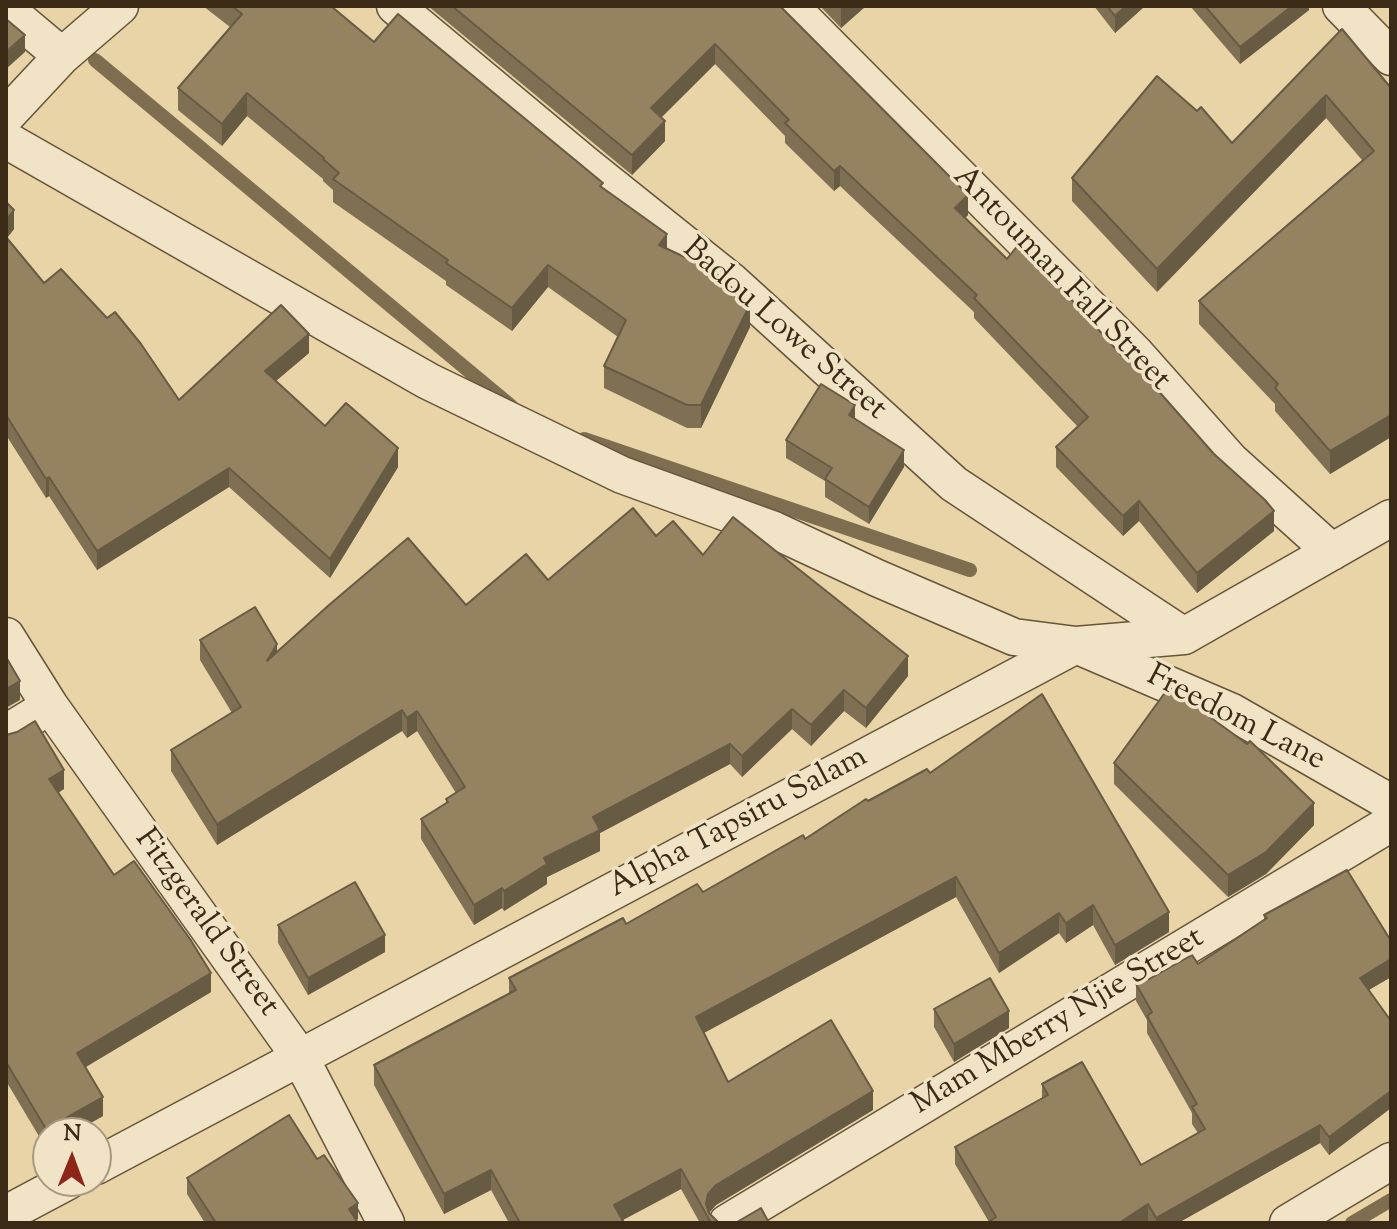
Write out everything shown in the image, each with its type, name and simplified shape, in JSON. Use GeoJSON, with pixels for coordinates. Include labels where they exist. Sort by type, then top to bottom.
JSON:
{"type":"FeatureCollection","features":[{"type":"Feature","properties":{"kind":"street"},"geometry":{"type":"LineString","coordinates":[[6,116],[62,56],[120,6]]}},
{"type":"Feature","properties":{"kind":"street","name":"Badou Lowe Street"},"geometry":{"type":"LineString","coordinates":[[395,6],[731,281],[954,484],[1184,636]]}},
{"type":"Feature","properties":{"kind":"street","name":"Antouman Fall Street"},"geometry":{"type":"LineString","coordinates":[[790,6],[1135,353],[1230,460],[1332,552]]}},
{"type":"Feature","properties":{"kind":"street"},"geometry":{"type":"LineString","coordinates":[[1341,6],[1391,57]]}},
{"type":"Feature","properties":{"kind":"street"},"geometry":{"type":"LineString","coordinates":[[6,9],[62,56]]}},
{"type":"Feature","properties":{"kind":"street"},"geometry":{"type":"LineString","coordinates":[[6,140],[428,381],[622,475],[774,530],[1014,637],[1076,645]]}},
{"type":"Feature","properties":{"kind":"street","name":"Alpha Tapsiru Salam"},"geometry":{"type":"LineString","coordinates":[[112,1157],[1076,645],[1184,636],[1391,518]]}},
{"type":"Feature","properties":{"kind":"street","name":"Fitzgerald Street"},"geometry":{"type":"LineString","coordinates":[[6,636],[50,706],[300,1057],[386,1223]]}},
{"type":"Feature","properties":{"kind":"street","name":"Freedom Lane"},"geometry":{"type":"LineString","coordinates":[[1076,645],[1232,712],[1391,803]]}},
{"type":"Feature","properties":{"kind":"street"},"geometry":{"type":"LineString","coordinates":[[6,733],[50,706]]}},
{"type":"Feature","properties":{"kind":"street","name":"Mam Mberry Njie Street"},"geometry":{"type":"LineString","coordinates":[[727,1223],[1391,823]]}},
{"type":"Feature","properties":{"kind":"street"},"geometry":{"type":"LineString","coordinates":[[1288,1223],[1391,1161]]}},
{"type":"Feature","properties":{"kind":"street"},"geometry":{"type":"LineString","coordinates":[[6,1214],[38,1197]]}},
{"type":"Feature","properties":{"kind":"building"},"geometry":{"type":"Polygon","coordinates":[[[232,6],[331,6],[374,42],[398,14],[603,183],[600,186],[667,234],[659,245],[712,270],[750,304],[701,405],[687,405],[604,366],[626,320],[548,265],[512,308],[333,179],[339,173],[324,158],[247,93],[222,124],[178,88],[242,14],[232,6]]]}},
{"type":"Feature","properties":{"kind":"building"},"geometry":{"type":"Polygon","coordinates":[[[452,6],[780,6],[968,195],[955,208],[1007,259],[1018,245],[1122,356],[1125,353],[1214,454],[1274,511],[1197,573],[1139,501],[1123,516],[1056,447],[1088,417],[974,298],[977,295],[840,166],[834,171],[785,123],[789,120],[715,44],[651,108],[665,121],[632,155],[452,6]]]}},
{"type":"Feature","properties":{"kind":"building"},"geometry":{"type":"Polygon","coordinates":[[[1107,6],[1126,6],[1115,16],[1107,6]]]}},
{"type":"Feature","properties":{"kind":"building"},"geometry":{"type":"Polygon","coordinates":[[[1205,6],[1292,6],[1240,47],[1205,6]]]}},
{"type":"Feature","properties":{"kind":"building"},"geometry":{"type":"Polygon","coordinates":[[[6,19],[25,35],[6,52],[6,19]]]}},
{"type":"Feature","properties":{"kind":"building"},"geometry":{"type":"Polygon","coordinates":[[[1342,29],[1391,88],[1391,415],[1330,451],[1275,388],[1278,384],[1199,301],[1374,151],[1326,95],[1157,269],[1072,178],[1157,76],[1197,111],[1201,107],[1232,143],[1342,29]]]}},
{"type":"Feature","properties":{"kind":"building"},"geometry":{"type":"Polygon","coordinates":[[[6,202],[14,210],[6,220],[6,202]]]}},
{"type":"Feature","properties":{"kind":"building"},"geometry":{"type":"Polygon","coordinates":[[[6,237],[44,283],[61,269],[107,318],[115,312],[179,400],[281,305],[309,334],[265,371],[325,426],[346,403],[398,448],[330,559],[229,468],[97,551],[6,415],[6,237]]]}},
{"type":"Feature","properties":{"kind":"building"},"geometry":{"type":"Polygon","coordinates":[[[821,384],[855,405],[849,415],[904,450],[869,507],[825,479],[832,468],[786,440],[821,384]]]}},
{"type":"Feature","properties":{"kind":"building"},"geometry":{"type":"Polygon","coordinates":[[[633,508],[656,536],[673,521],[703,555],[733,517],[908,656],[866,708],[844,690],[811,725],[792,709],[742,756],[730,744],[593,817],[600,830],[544,858],[547,864],[504,891],[502,888],[474,905],[421,819],[465,787],[417,711],[407,718],[402,710],[217,824],[171,750],[241,707],[200,640],[255,607],[277,644],[267,661],[408,538],[466,605],[526,554],[548,580],[633,508]]]}},
{"type":"Feature","properties":{"kind":"building"},"geometry":{"type":"Polygon","coordinates":[[[6,657],[20,681],[6,689],[6,657]]]}},
{"type":"Feature","properties":{"kind":"building"},"geometry":{"type":"Polygon","coordinates":[[[1169,687],[1247,744],[1250,741],[1314,803],[1266,852],[1228,875],[1114,763],[1169,687]]]}},
{"type":"Feature","properties":{"kind":"building"},"geometry":{"type":"Polygon","coordinates":[[[1042,694],[1169,912],[1115,945],[1093,905],[1066,923],[1059,913],[999,953],[956,877],[696,1017],[728,1082],[831,1020],[873,1091],[716,1185],[708,1194],[706,1204],[709,1213],[723,1223],[711,1223],[681,1169],[614,1205],[624,1223],[520,1223],[491,1170],[444,1194],[374,1065],[516,990],[509,978],[623,918],[626,924],[697,884],[703,892],[803,835],[805,839],[866,799],[868,801],[927,769],[930,773],[1042,694]]]}},
{"type":"Feature","properties":{"kind":"building"},"geometry":{"type":"Polygon","coordinates":[[[35,721],[64,770],[49,779],[114,875],[134,861],[211,973],[77,1053],[103,1097],[67,1117],[39,1117],[6,1062],[6,735],[35,721]]]}},
{"type":"Feature","properties":{"kind":"building"},"geometry":{"type":"Polygon","coordinates":[[[1347,870],[1391,941],[1391,959],[1360,978],[1391,1021],[1391,1091],[1329,1137],[1320,1125],[1156,1218],[1148,1204],[1119,1223],[987,1223],[996,1217],[955,1147],[1048,1095],[1042,1084],[1082,1062],[1141,1165],[1205,1129],[1192,1107],[1197,1104],[1147,1016],[1152,1012],[1136,984],[1192,955],[1198,964],[1267,918],[1264,915],[1347,870]]]}},
{"type":"Feature","properties":{"kind":"building"},"geometry":{"type":"Polygon","coordinates":[[[355,882],[385,935],[308,978],[278,925],[355,882]]]}},
{"type":"Feature","properties":{"kind":"building"},"geometry":{"type":"Polygon","coordinates":[[[990,978],[1009,1011],[954,1044],[934,1009],[990,978]]]}},
{"type":"Feature","properties":{"kind":"building"},"geometry":{"type":"Polygon","coordinates":[[[289,1115],[317,1159],[324,1155],[358,1203],[349,1209],[358,1223],[216,1223],[187,1178],[289,1115]]]}},
{"type":"Feature","properties":{"kind":"building"},"geometry":{"type":"Polygon","coordinates":[[[761,1208],[769,1223],[732,1223],[737,1222],[761,1208]]]}},
{"type":"Feature","properties":{"kind":"waterway"},"geometry":{"type":"LineString","coordinates":[[95,60],[511,406]]}},
{"type":"Feature","properties":{"kind":"waterway"},"geometry":{"type":"LineString","coordinates":[[584,439],[970,570]]}},
{"type":"Feature","properties":{"kind":"waterway"},"geometry":{"type":"LineString","coordinates":[[1352,1223],[1391,1200]]}}]}
